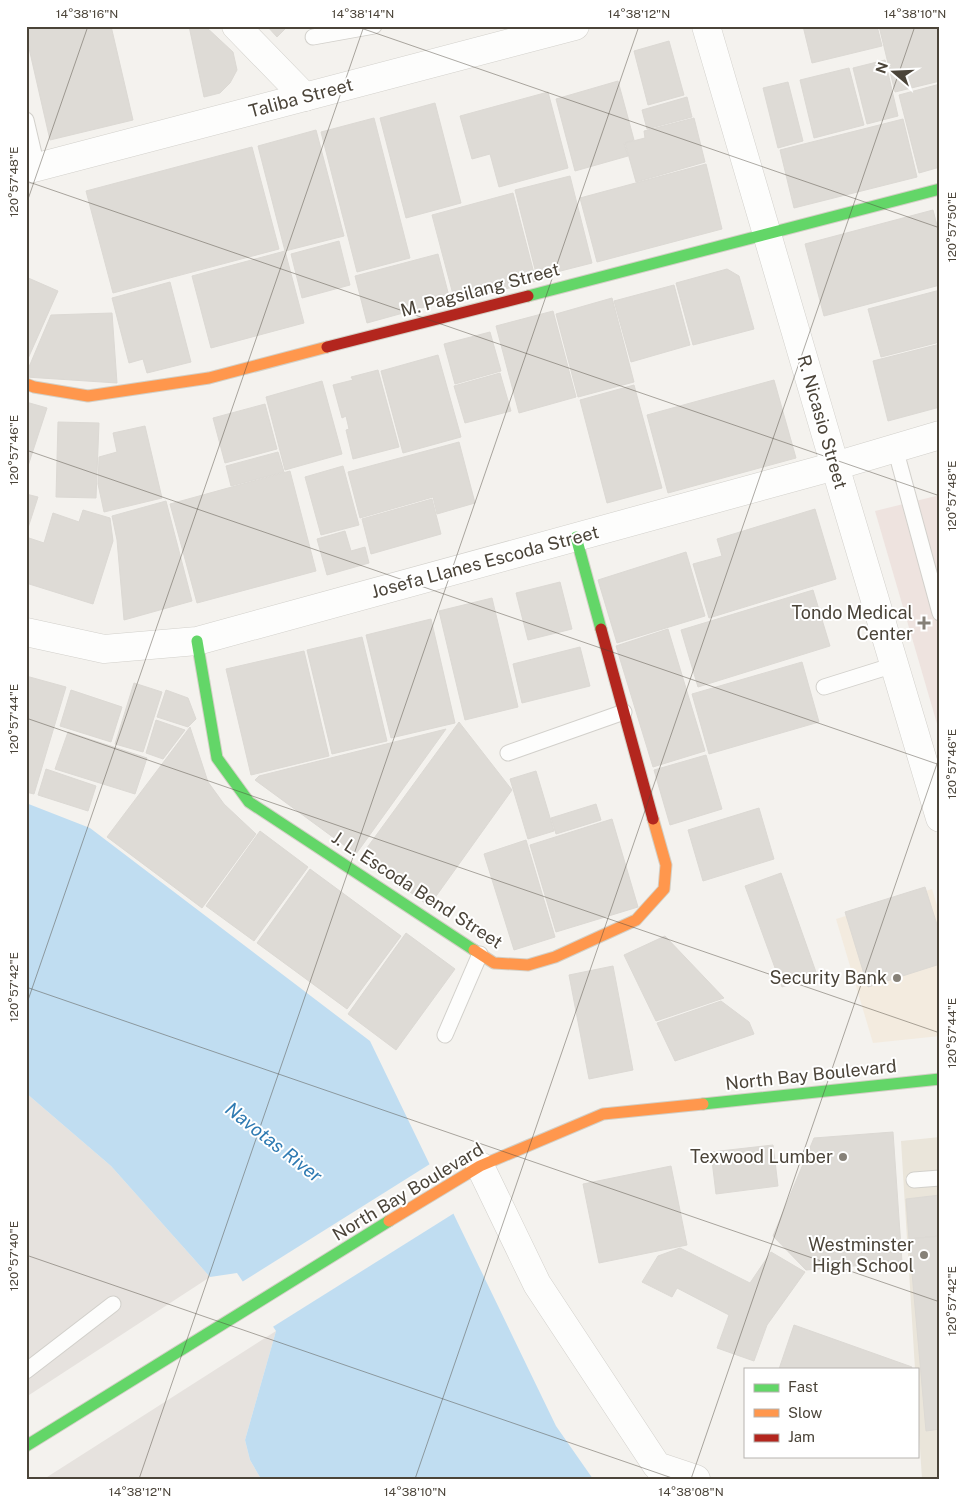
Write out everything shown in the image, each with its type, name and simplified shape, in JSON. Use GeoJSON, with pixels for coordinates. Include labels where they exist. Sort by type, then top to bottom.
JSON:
{"type":"FeatureCollection","features":[{"type":"Feature","properties":{"kind":"street"},"geometry":{"type":"LineString","coordinates":[[236,26],[306,97]]}},
{"type":"Feature","properties":{"kind":"street","name":"R. Nicasio Street"},"geometry":{"type":"LineString","coordinates":[[706,26],[940,818]]}},
{"type":"Feature","properties":{"kind":"street","name":"Taliba Street"},"geometry":{"type":"LineString","coordinates":[[32,168],[562,28]]}},
{"type":"Feature","properties":{"kind":"street","name":"M. Pagsilang Street"},"geometry":{"type":"LineString","coordinates":[[26,384],[88,396],[209,378],[940,189]]}},
{"type":"Feature","properties":{"kind":"street","name":"Josefa Llanes Escoda Street"},"geometry":{"type":"LineString","coordinates":[[26,632],[104,649],[197,641],[835,466],[940,435]]}},
{"type":"Feature","properties":{"kind":"street","name":"J. L. Escoda Bend Street"},"geometry":{"type":"LineString","coordinates":[[197,641],[216,758],[250,802],[494,963],[528,965],[555,957],[636,920],[664,889],[666,864],[576,537]]}},
{"type":"Feature","properties":{"kind":"street","name":"North Bay Boulevard"},"geometry":{"type":"LineString","coordinates":[[26,1446],[480,1166],[603,1114],[940,1079]]}},
{"type":"Feature","properties":{"kind":"street"},"geometry":{"type":"LineString","coordinates":[[480,1166],[536,1284],[657,1466],[696,1479]]}},
{"type":"Feature","properties":{"kind":"lane"},"geometry":{"type":"LineString","coordinates":[[313,37],[374,26]]}},
{"type":"Feature","properties":{"kind":"lane"},"geometry":{"type":"LineString","coordinates":[[26,120],[32,168]]}},
{"type":"Feature","properties":{"kind":"lane"},"geometry":{"type":"LineString","coordinates":[[895,448],[940,613]]}},
{"type":"Feature","properties":{"kind":"lane"},"geometry":{"type":"LineString","coordinates":[[824,687],[894,664]]}},
{"type":"Feature","properties":{"kind":"lane"},"geometry":{"type":"LineString","coordinates":[[508,754],[624,712]]}},
{"type":"Feature","properties":{"kind":"lane"},"geometry":{"type":"LineString","coordinates":[[446,1036],[480,954]]}},
{"type":"Feature","properties":{"kind":"lane"},"geometry":{"type":"LineString","coordinates":[[914,1180],[940,1178]]}},
{"type":"Feature","properties":{"kind":"lane"},"geometry":{"type":"LineString","coordinates":[[26,1371],[113,1304]]}},
{"type":"Feature","properties":{"kind":"shaded area","name":"Tondo Medical Center"},"geometry":{"type":"Polygon","coordinates":[[[940,495],[940,734],[875,511],[940,495]]]}},
{"type":"Feature","properties":{"kind":"shaded area","name":"Security Bank"},"geometry":{"type":"Polygon","coordinates":[[[932,889],[940,915],[940,1036],[873,1043],[836,919],[932,889]]]}},
{"type":"Feature","properties":{"kind":"shaded area"},"geometry":{"type":"Polygon","coordinates":[[[26,1093],[111,1166],[210,1277],[26,1397],[26,1093]]]}},
{"type":"Feature","properties":{"kind":"shaded area","name":"Westminster High School"},"geometry":{"type":"Polygon","coordinates":[[[940,1137],[940,1479],[922,1479],[918,1417],[918,1368],[915,1368],[901,1141],[940,1137]]]}},
{"type":"Feature","properties":{"kind":"shaded area"},"geometry":{"type":"Polygon","coordinates":[[[276,1331],[245,1440],[250,1460],[261,1479],[44,1479],[276,1331]]]}},
{"type":"Feature","properties":{"kind":"water","name":"Navotas River"},"geometry":{"type":"Polygon","coordinates":[[[26,803],[90,828],[370,1041],[556,1426],[593,1479],[261,1479],[250,1460],[245,1440],[276,1331],[237,1273],[210,1277],[111,1166],[26,1093],[26,803]]]}},
{"type":"Feature","properties":{"kind":"pier"},"geometry":{"type":"Polygon","coordinates":[[[430,1164],[456,1212],[271,1328],[242,1282],[430,1164]]]}},
{"type":"Feature","properties":{"kind":"building"},"geometry":{"type":"Polygon","coordinates":[[[26,26],[111,26],[133,120],[50,140],[26,35],[26,26]]]}},
{"type":"Feature","properties":{"kind":"building"},"geometry":{"type":"Polygon","coordinates":[[[189,26],[205,26],[233,52],[237,70],[230,83],[220,93],[204,97],[189,26]]]}},
{"type":"Feature","properties":{"kind":"building"},"geometry":{"type":"Polygon","coordinates":[[[267,26],[288,26],[277,37],[267,26]]]}},
{"type":"Feature","properties":{"kind":"building"},"geometry":{"type":"Polygon","coordinates":[[[803,26],[877,26],[882,46],[812,63],[803,26]]]}},
{"type":"Feature","properties":{"kind":"building"},"geometry":{"type":"Polygon","coordinates":[[[879,26],[940,26],[940,81],[895,92],[879,26]]]}},
{"type":"Feature","properties":{"kind":"building"},"geometry":{"type":"Polygon","coordinates":[[[669,41],[684,95],[648,105],[634,51],[669,41]]]}},
{"type":"Feature","properties":{"kind":"building"},"geometry":{"type":"Polygon","coordinates":[[[885,60],[898,116],[867,124],[853,68],[885,60]]]}},
{"type":"Feature","properties":{"kind":"building"},"geometry":{"type":"Polygon","coordinates":[[[849,68],[864,125],[814,138],[800,80],[849,68]]]}},
{"type":"Feature","properties":{"kind":"building"},"geometry":{"type":"Polygon","coordinates":[[[618,81],[634,140],[624,143],[628,156],[575,171],[556,99],[618,81]]]}},
{"type":"Feature","properties":{"kind":"building"},"geometry":{"type":"Polygon","coordinates":[[[788,82],[803,141],[778,148],[763,88],[788,82]]]}},
{"type":"Feature","properties":{"kind":"building"},"geometry":{"type":"Polygon","coordinates":[[[940,84],[940,167],[919,173],[899,95],[940,84]]]}},
{"type":"Feature","properties":{"kind":"building"},"geometry":{"type":"Polygon","coordinates":[[[548,92],[568,168],[499,187],[490,154],[472,159],[460,116],[548,92]]]}},
{"type":"Feature","properties":{"kind":"building"},"geometry":{"type":"Polygon","coordinates":[[[687,97],[692,117],[647,129],[642,110],[687,97]]]}},
{"type":"Feature","properties":{"kind":"building"},"geometry":{"type":"Polygon","coordinates":[[[435,103],[461,203],[406,218],[380,118],[435,103]]]}},
{"type":"Feature","properties":{"kind":"building"},"geometry":{"type":"Polygon","coordinates":[[[374,118],[410,258],[357,272],[321,132],[374,118]]]}},
{"type":"Feature","properties":{"kind":"building"},"geometry":{"type":"Polygon","coordinates":[[[694,118],[705,162],[636,182],[625,143],[645,138],[644,131],[694,118]]]}},
{"type":"Feature","properties":{"kind":"building"},"geometry":{"type":"Polygon","coordinates":[[[903,119],[917,177],[794,208],[780,150],[903,119]]]}},
{"type":"Feature","properties":{"kind":"building"},"geometry":{"type":"Polygon","coordinates":[[[316,130],[344,236],[285,251],[258,146],[316,130]]]}},
{"type":"Feature","properties":{"kind":"building"},"geometry":{"type":"Polygon","coordinates":[[[252,147],[279,249],[113,293],[86,191],[252,147]]]}},
{"type":"Feature","properties":{"kind":"building"},"geometry":{"type":"Polygon","coordinates":[[[706,164],[722,229],[597,262],[580,198],[706,164]]]}},
{"type":"Feature","properties":{"kind":"building"},"geometry":{"type":"Polygon","coordinates":[[[570,176],[592,263],[537,277],[515,190],[570,176]]]}},
{"type":"Feature","properties":{"kind":"building"},"geometry":{"type":"Polygon","coordinates":[[[513,193],[536,281],[455,302],[432,215],[513,193]]]}},
{"type":"Feature","properties":{"kind":"building"},"geometry":{"type":"Polygon","coordinates":[[[933,210],[940,237],[940,285],[824,316],[805,244],[933,210]]]}},
{"type":"Feature","properties":{"kind":"building"},"geometry":{"type":"Polygon","coordinates":[[[339,241],[350,285],[302,298],[291,254],[339,241]]]}},
{"type":"Feature","properties":{"kind":"building"},"geometry":{"type":"Polygon","coordinates":[[[285,251],[304,323],[211,348],[192,276],[285,251]]]}},
{"type":"Feature","properties":{"kind":"building"},"geometry":{"type":"Polygon","coordinates":[[[438,254],[450,300],[367,323],[355,276],[438,254]]]}},
{"type":"Feature","properties":{"kind":"building"},"geometry":{"type":"Polygon","coordinates":[[[727,269],[739,276],[754,329],[693,345],[676,283],[727,269]]]}},
{"type":"Feature","properties":{"kind":"building"},"geometry":{"type":"Polygon","coordinates":[[[26,277],[58,291],[26,363],[26,277]]]}},
{"type":"Feature","properties":{"kind":"building"},"geometry":{"type":"Polygon","coordinates":[[[170,282],[191,362],[147,373],[143,359],[129,363],[112,298],[170,282]]]}},
{"type":"Feature","properties":{"kind":"building"},"geometry":{"type":"Polygon","coordinates":[[[674,285],[690,345],[631,362],[614,301],[674,285]]]}},
{"type":"Feature","properties":{"kind":"building"},"geometry":{"type":"Polygon","coordinates":[[[940,290],[940,342],[881,357],[868,309],[940,290]]]}},
{"type":"Feature","properties":{"kind":"building"},"geometry":{"type":"Polygon","coordinates":[[[612,298],[634,382],[578,397],[556,314],[612,298]]]}},
{"type":"Feature","properties":{"kind":"building"},"geometry":{"type":"Polygon","coordinates":[[[553,311],[576,397],[519,413],[496,326],[553,311]]]}},
{"type":"Feature","properties":{"kind":"building"},"geometry":{"type":"Polygon","coordinates":[[[112,313],[117,383],[26,377],[51,315],[112,313]]]}},
{"type":"Feature","properties":{"kind":"building"},"geometry":{"type":"Polygon","coordinates":[[[490,332],[501,371],[455,384],[444,344],[490,332]]]}},
{"type":"Feature","properties":{"kind":"building"},"geometry":{"type":"Polygon","coordinates":[[[940,344],[940,407],[888,421],[873,361],[940,344]]]}},
{"type":"Feature","properties":{"kind":"building"},"geometry":{"type":"Polygon","coordinates":[[[438,355],[461,437],[403,453],[381,371],[438,355]]]}},
{"type":"Feature","properties":{"kind":"building"},"geometry":{"type":"Polygon","coordinates":[[[378,370],[399,447],[353,459],[346,430],[349,429],[346,416],[342,418],[333,385],[353,380],[351,377],[378,370]]]}},
{"type":"Feature","properties":{"kind":"building"},"geometry":{"type":"Polygon","coordinates":[[[500,373],[511,411],[465,423],[454,386],[500,373]]]}},
{"type":"Feature","properties":{"kind":"building"},"geometry":{"type":"Polygon","coordinates":[[[774,380],[796,458],[668,493],[647,415],[774,380]]]}},
{"type":"Feature","properties":{"kind":"building"},"geometry":{"type":"Polygon","coordinates":[[[322,381],[342,454],[285,470],[266,397],[322,381]]]}},
{"type":"Feature","properties":{"kind":"building"},"geometry":{"type":"Polygon","coordinates":[[[634,385],[662,488],[607,503],[580,400],[634,385]]]}},
{"type":"Feature","properties":{"kind":"building"},"geometry":{"type":"Polygon","coordinates":[[[26,402],[47,408],[26,472],[26,402]]]}},
{"type":"Feature","properties":{"kind":"building"},"geometry":{"type":"Polygon","coordinates":[[[265,404],[277,449],[225,463],[213,418],[265,404]]]}},
{"type":"Feature","properties":{"kind":"building"},"geometry":{"type":"Polygon","coordinates":[[[58,422],[99,423],[96,498],[56,497],[58,422]]]}},
{"type":"Feature","properties":{"kind":"building"},"geometry":{"type":"Polygon","coordinates":[[[145,426],[162,498],[104,512],[98,484],[99,457],[117,452],[113,433],[145,426]]]}},
{"type":"Feature","properties":{"kind":"building"},"geometry":{"type":"Polygon","coordinates":[[[459,442],[475,503],[437,514],[433,497],[360,518],[348,472],[459,442]]]}},
{"type":"Feature","properties":{"kind":"building"},"geometry":{"type":"Polygon","coordinates":[[[278,452],[284,472],[231,486],[226,466],[278,452]]]}},
{"type":"Feature","properties":{"kind":"building"},"geometry":{"type":"Polygon","coordinates":[[[343,466],[359,525],[321,535],[305,477],[343,466]]]}},
{"type":"Feature","properties":{"kind":"building"},"geometry":{"type":"Polygon","coordinates":[[[290,471],[316,571],[197,603],[170,504],[290,471]]]}},
{"type":"Feature","properties":{"kind":"building"},"geometry":{"type":"Polygon","coordinates":[[[26,494],[38,497],[26,534],[26,494]]]}},
{"type":"Feature","properties":{"kind":"building"},"geometry":{"type":"Polygon","coordinates":[[[432,499],[441,534],[371,554],[362,519],[432,499]]]}},
{"type":"Feature","properties":{"kind":"building"},"geometry":{"type":"Polygon","coordinates":[[[166,501],[192,601],[124,620],[117,540],[112,516],[166,501]]]}},
{"type":"Feature","properties":{"kind":"building"},"geometry":{"type":"Polygon","coordinates":[[[815,509],[836,579],[709,618],[693,564],[722,556],[717,539],[815,509]]]}},
{"type":"Feature","properties":{"kind":"building"},"geometry":{"type":"Polygon","coordinates":[[[83,510],[110,518],[113,541],[93,604],[26,583],[26,548],[29,538],[44,543],[53,513],[79,522],[83,510]]]}},
{"type":"Feature","properties":{"kind":"building"},"geometry":{"type":"Polygon","coordinates":[[[345,531],[351,551],[365,547],[369,563],[327,575],[317,539],[345,531]]]}},
{"type":"Feature","properties":{"kind":"building"},"geometry":{"type":"Polygon","coordinates":[[[686,552],[705,616],[617,643],[598,580],[686,552]]]}},
{"type":"Feature","properties":{"kind":"building"},"geometry":{"type":"Polygon","coordinates":[[[560,582],[572,629],[528,640],[516,593],[560,582]]]}},
{"type":"Feature","properties":{"kind":"building"},"geometry":{"type":"Polygon","coordinates":[[[813,590],[830,646],[698,687],[681,630],[813,590]]]}},
{"type":"Feature","properties":{"kind":"building"},"geometry":{"type":"Polygon","coordinates":[[[492,598],[518,707],[465,720],[439,611],[492,598]]]}},
{"type":"Feature","properties":{"kind":"building"},"geometry":{"type":"Polygon","coordinates":[[[431,619],[455,723],[391,738],[366,635],[431,619]]]}},
{"type":"Feature","properties":{"kind":"building"},"geometry":{"type":"Polygon","coordinates":[[[668,629],[705,751],[653,767],[616,646],[668,629]]]}},
{"type":"Feature","properties":{"kind":"building"},"geometry":{"type":"Polygon","coordinates":[[[362,637],[387,741],[332,754],[307,650],[362,637]]]}},
{"type":"Feature","properties":{"kind":"building"},"geometry":{"type":"Polygon","coordinates":[[[580,647],[590,686],[522,703],[513,664],[580,647]]]}},
{"type":"Feature","properties":{"kind":"building"},"geometry":{"type":"Polygon","coordinates":[[[304,651],[329,756],[251,775],[226,669],[304,651]]]}},
{"type":"Feature","properties":{"kind":"building"},"geometry":{"type":"Polygon","coordinates":[[[802,662],[819,722],[709,754],[692,694],[802,662]]]}},
{"type":"Feature","properties":{"kind":"building"},"geometry":{"type":"Polygon","coordinates":[[[26,676],[66,687],[34,794],[26,792],[26,676]]]}},
{"type":"Feature","properties":{"kind":"building"},"geometry":{"type":"Polygon","coordinates":[[[134,683],[162,692],[143,752],[115,744],[134,683]]]}},
{"type":"Feature","properties":{"kind":"building"},"geometry":{"type":"Polygon","coordinates":[[[71,690],[122,707],[111,742],[60,726],[71,690]]]}},
{"type":"Feature","properties":{"kind":"building"},"geometry":{"type":"Polygon","coordinates":[[[166,690],[188,698],[196,719],[188,727],[157,717],[166,690]]]}},
{"type":"Feature","properties":{"kind":"building"},"geometry":{"type":"Polygon","coordinates":[[[156,720],[185,730],[163,759],[146,753],[156,720]]]}},
{"type":"Feature","properties":{"kind":"building"},"geometry":{"type":"Polygon","coordinates":[[[459,722],[512,790],[429,906],[361,856],[459,722]]]}},
{"type":"Feature","properties":{"kind":"building"},"geometry":{"type":"Polygon","coordinates":[[[190,727],[208,782],[224,804],[256,834],[202,908],[107,837],[190,727]]]}},
{"type":"Feature","properties":{"kind":"building"},"geometry":{"type":"Polygon","coordinates":[[[446,729],[356,854],[255,780],[259,776],[446,729]]]}},
{"type":"Feature","properties":{"kind":"building"},"geometry":{"type":"Polygon","coordinates":[[[68,732],[147,758],[135,794],[55,769],[68,732]]]}},
{"type":"Feature","properties":{"kind":"building"},"geometry":{"type":"Polygon","coordinates":[[[706,755],[722,809],[670,825],[654,770],[706,755]]]}},
{"type":"Feature","properties":{"kind":"building"},"geometry":{"type":"Polygon","coordinates":[[[46,769],[96,786],[88,811],[38,795],[46,769]]]}},
{"type":"Feature","properties":{"kind":"building"},"geometry":{"type":"Polygon","coordinates":[[[536,771],[554,831],[528,839],[510,779],[536,771]]]}},
{"type":"Feature","properties":{"kind":"building"},"geometry":{"type":"Polygon","coordinates":[[[596,804],[601,820],[556,834],[551,818],[596,804]]]}},
{"type":"Feature","properties":{"kind":"building"},"geometry":{"type":"Polygon","coordinates":[[[759,808],[774,859],[703,881],[688,830],[759,808]]]}},
{"type":"Feature","properties":{"kind":"building"},"geometry":{"type":"Polygon","coordinates":[[[612,819],[638,907],[556,932],[530,845],[612,819]]]}},
{"type":"Feature","properties":{"kind":"building"},"geometry":{"type":"Polygon","coordinates":[[[260,831],[308,867],[254,941],[206,906],[260,831]]]}},
{"type":"Feature","properties":{"kind":"building"},"geometry":{"type":"Polygon","coordinates":[[[526,840],[555,937],[514,950],[484,854],[526,840]]]}},
{"type":"Feature","properties":{"kind":"building"},"geometry":{"type":"Polygon","coordinates":[[[310,869],[401,936],[347,1009],[257,943],[310,869]]]}},
{"type":"Feature","properties":{"kind":"building"},"geometry":{"type":"Polygon","coordinates":[[[781,873],[817,975],[782,987],[745,886],[781,873]]]}},
{"type":"Feature","properties":{"kind":"building"},"geometry":{"type":"Polygon","coordinates":[[[925,887],[940,934],[940,964],[868,987],[845,912],[925,887]]]}},
{"type":"Feature","properties":{"kind":"building"},"geometry":{"type":"Polygon","coordinates":[[[406,933],[455,969],[396,1050],[348,1014],[406,933]]]}},
{"type":"Feature","properties":{"kind":"building"},"geometry":{"type":"Polygon","coordinates":[[[665,936],[724,998],[656,1021],[624,955],[665,936]]]}},
{"type":"Feature","properties":{"kind":"building"},"geometry":{"type":"Polygon","coordinates":[[[613,966],[633,1070],[589,1079],[569,975],[613,966]]]}},
{"type":"Feature","properties":{"kind":"building"},"geometry":{"type":"Polygon","coordinates":[[[721,1001],[749,1022],[754,1034],[675,1061],[657,1023],[721,1001]]]}},
{"type":"Feature","properties":{"kind":"building"},"geometry":{"type":"Polygon","coordinates":[[[893,1132],[902,1262],[806,1270],[773,1236],[814,1138],[893,1132]]]}},
{"type":"Feature","properties":{"kind":"building"},"geometry":{"type":"Polygon","coordinates":[[[773,1145],[778,1186],[716,1194],[711,1152],[773,1145]]]}},
{"type":"Feature","properties":{"kind":"building"},"geometry":{"type":"Polygon","coordinates":[[[671,1166],[687,1245],[599,1263],[583,1184],[671,1166]]]}},
{"type":"Feature","properties":{"kind":"building"},"geometry":{"type":"Polygon","coordinates":[[[940,1195],[940,1236],[909,1239],[906,1199],[940,1195]]]}},
{"type":"Feature","properties":{"kind":"building"},"geometry":{"type":"Polygon","coordinates":[[[940,1236],[940,1429],[926,1431],[909,1239],[940,1236]]]}},
{"type":"Feature","properties":{"kind":"building"},"geometry":{"type":"Polygon","coordinates":[[[680,1248],[750,1283],[771,1252],[805,1272],[767,1325],[754,1361],[717,1348],[729,1315],[677,1288],[672,1297],[642,1282],[658,1256],[680,1248]]]}},
{"type":"Feature","properties":{"kind":"building"},"geometry":{"type":"Polygon","coordinates":[[[794,1325],[912,1367],[912,1368],[779,1368],[794,1325]]]}},
{"type":"Feature","properties":{"kind":"traffic: fast"},"geometry":{"type":"LineString","coordinates":[[528,296],[940,189]]}},
{"type":"Feature","properties":{"kind":"traffic: fast"},"geometry":{"type":"LineString","coordinates":[[576,537],[601,629]]}},
{"type":"Feature","properties":{"kind":"traffic: fast"},"geometry":{"type":"LineString","coordinates":[[197,641],[217,758],[249,802],[474,950]]}},
{"type":"Feature","properties":{"kind":"traffic: fast"},"geometry":{"type":"LineString","coordinates":[[703,1104],[940,1079]]}},
{"type":"Feature","properties":{"kind":"traffic: fast"},"geometry":{"type":"LineString","coordinates":[[26,1446],[389,1221]]}},
{"type":"Feature","properties":{"kind":"traffic: slow"},"geometry":{"type":"LineString","coordinates":[[26,384],[88,396],[209,378],[327,347]]}},
{"type":"Feature","properties":{"kind":"traffic: slow"},"geometry":{"type":"LineString","coordinates":[[474,950],[494,963],[528,965],[555,957],[636,920],[664,889],[666,865],[653,819]]}},
{"type":"Feature","properties":{"kind":"traffic: slow"},"geometry":{"type":"LineString","coordinates":[[389,1221],[480,1166],[603,1114],[703,1104]]}},
{"type":"Feature","properties":{"kind":"traffic: jam"},"geometry":{"type":"LineString","coordinates":[[327,347],[528,296]]}},
{"type":"Feature","properties":{"kind":"traffic: jam"},"geometry":{"type":"LineString","coordinates":[[601,629],[653,819]]}},
{"type":"Feature","properties":{"kind":"place","name":"Tondo Medical Center"},"geometry":{"type":"Point","coordinates":[924,623]}},
{"type":"Feature","properties":{"kind":"place","name":"Security Bank"},"geometry":{"type":"Point","coordinates":[897,978]}},
{"type":"Feature","properties":{"kind":"place","name":"Texwood Lumber"},"geometry":{"type":"Point","coordinates":[843,1157]}},
{"type":"Feature","properties":{"kind":"place","name":"Westminster High School"},"geometry":{"type":"Point","coordinates":[924,1255]}}]}
